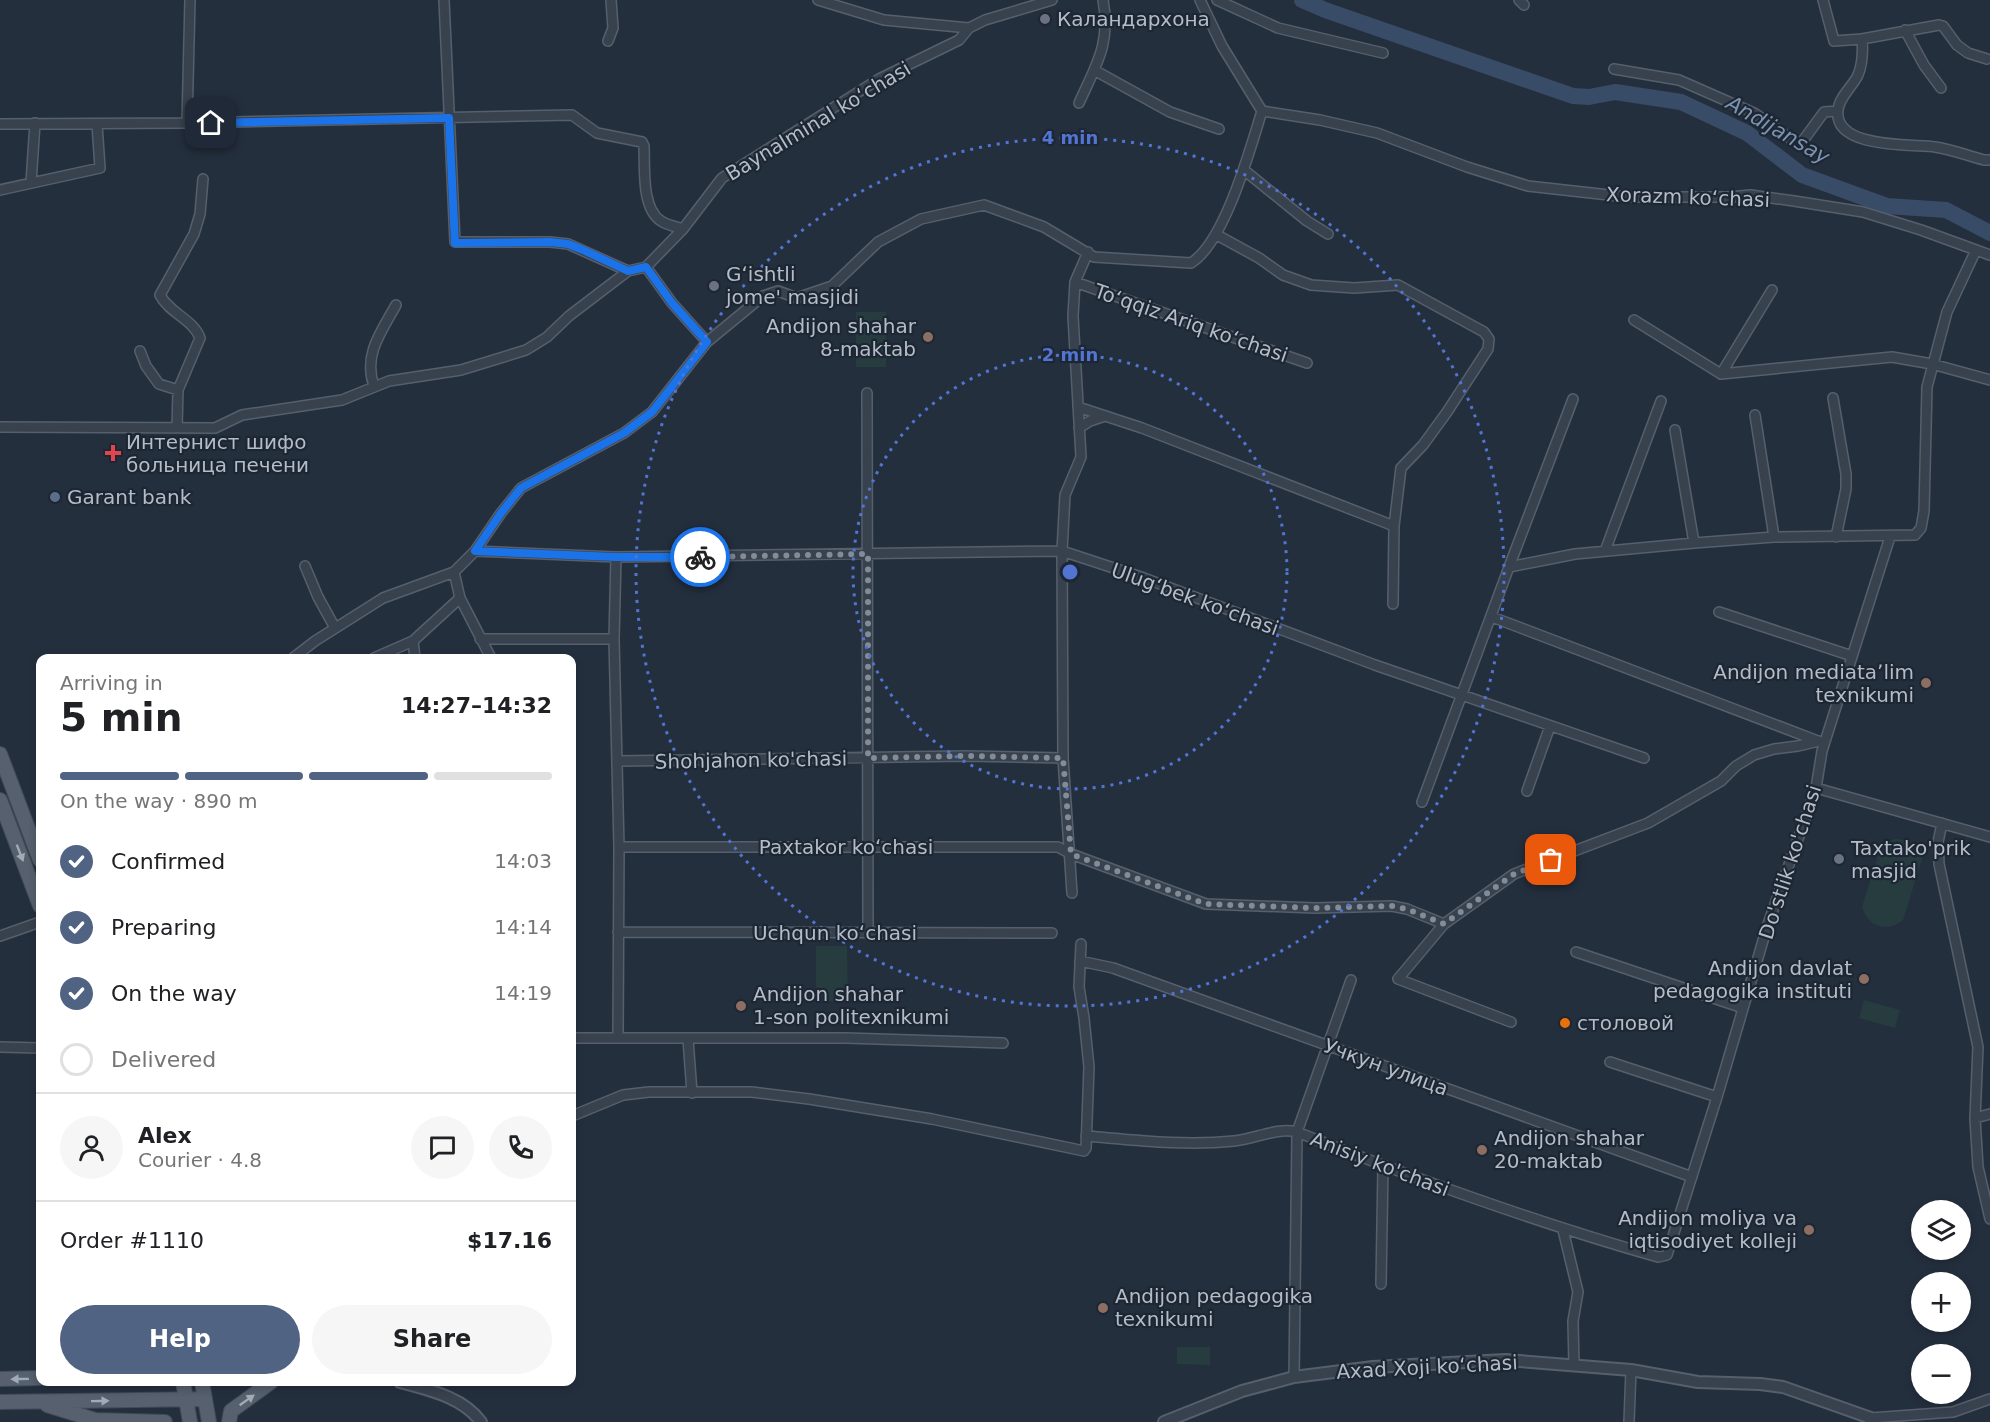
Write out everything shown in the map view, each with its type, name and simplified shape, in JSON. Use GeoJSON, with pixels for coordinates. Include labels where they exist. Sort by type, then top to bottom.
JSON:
{"type":"FeatureCollection","features":[{"type":"Feature","properties":{"kind":"main road"},"geometry":{"type":"LineString","coordinates":[[0,754],[36,849]]}},
{"type":"Feature","properties":{"kind":"main road"},"geometry":{"type":"LineString","coordinates":[[0,800],[36,895]]}},
{"type":"Feature","properties":{"kind":"main road"},"geometry":{"type":"LineString","coordinates":[[0,1379],[36,1378]]}},
{"type":"Feature","properties":{"kind":"main road"},"geometry":{"type":"LineString","coordinates":[[192,1386],[205,1399],[209,1422]]}},
{"type":"Feature","properties":{"kind":"main road"},"geometry":{"type":"LineString","coordinates":[[0,1402],[36,1402],[192,1386]]}},
{"type":"Feature","properties":{"kind":"main road"},"geometry":{"type":"LineString","coordinates":[[190,1422],[192,1386]]}},
{"type":"Feature","properties":{"kind":"main road"},"geometry":{"type":"LineString","coordinates":[[229,1422],[231,1411],[265,1386]]}},
{"type":"Feature","properties":{"kind":"main road"},"geometry":{"type":"LineString","coordinates":[[36,1402],[95,1420],[165,1422]]}},
{"type":"Feature","properties":{"kind":"street"},"geometry":{"type":"LineString","coordinates":[[187,123],[190,0]]}},
{"type":"Feature","properties":{"kind":"street"},"geometry":{"type":"LineString","coordinates":[[444,0],[455,243],[550,242],[568,244],[628,271]]}},
{"type":"Feature","properties":{"kind":"street"},"geometry":{"type":"LineString","coordinates":[[608,40],[613,28],[611,0]]}},
{"type":"Feature","properties":{"kind":"street"},"geometry":{"type":"LineString","coordinates":[[818,0],[884,20],[969,28]]}},
{"type":"Feature","properties":{"kind":"street"},"geometry":{"type":"LineString","coordinates":[[1078,103],[1105,43],[1106,21],[1103,0]]}},
{"type":"Feature","properties":{"kind":"street"},"geometry":{"type":"LineString","coordinates":[[298,654],[383,598],[454,572],[475,551],[521,488],[624,433],[652,412],[707,342],[763,296],[778,291],[797,298],[832,286],[878,242],[921,219],[984,205],[1044,226],[1094,257],[1184,264],[1200,258],[1217,235],[1244,170],[1262,111],[1222,46],[1200,0]]}},
{"type":"Feature","properties":{"kind":"street"},"geometry":{"type":"LineString","coordinates":[[1218,0],[1278,28],[1383,53]]}},
{"type":"Feature","properties":{"kind":"street"},"geometry":{"type":"LineString","coordinates":[[1823,0],[1834,40],[1862,39],[1939,25],[1943,26],[1957,45],[1968,53],[1987,59]]}},
{"type":"Feature","properties":{"kind":"street","name":"Baynalminal koʻchasi"},"geometry":{"type":"LineString","coordinates":[[646,267],[684,229],[722,178],[879,79],[958,40],[969,28],[985,20],[1047,1]]}},
{"type":"Feature","properties":{"kind":"street"},"geometry":{"type":"LineString","coordinates":[[1905,30],[1924,65],[1941,88]]}},
{"type":"Feature","properties":{"kind":"street"},"geometry":{"type":"LineString","coordinates":[[1862,39],[1863,60],[1858,76],[1840,102],[1838,111],[1839,119],[1845,130],[1854,135],[1891,145],[1935,147],[1984,160],[1990,159]]}},
{"type":"Feature","properties":{"kind":"street"},"geometry":{"type":"LineString","coordinates":[[1614,69],[1679,80],[1754,113],[1798,144],[1802,142],[1824,112],[1838,111]]}},
{"type":"Feature","properties":{"kind":"street"},"geometry":{"type":"LineString","coordinates":[[1094,70],[1170,112],[1220,129]]}},
{"type":"Feature","properties":{"kind":"street","name":"Xorazm koʻchasi"},"geometry":{"type":"LineString","coordinates":[[1262,111],[1320,120],[1377,133],[1467,167],[1528,186],[1627,197],[1750,195],[1794,201],[1863,213],[1921,230],[1990,255]]}},
{"type":"Feature","properties":{"kind":"street"},"geometry":{"type":"LineString","coordinates":[[0,124],[187,123],[572,115],[597,133],[642,142],[646,192],[652,211],[661,221],[684,229]]}},
{"type":"Feature","properties":{"kind":"street"},"geometry":{"type":"LineString","coordinates":[[31,183],[35,123]]}},
{"type":"Feature","properties":{"kind":"street"},"geometry":{"type":"LineString","coordinates":[[0,190],[100,168],[97,124]]}},
{"type":"Feature","properties":{"kind":"street"},"geometry":{"type":"LineString","coordinates":[[1244,170],[1307,221],[1328,234]]}},
{"type":"Feature","properties":{"kind":"street"},"geometry":{"type":"LineString","coordinates":[[177,428],[178,390],[200,338],[195,328],[163,302],[160,295],[194,234],[200,214],[203,180]]}},
{"type":"Feature","properties":{"kind":"street"},"geometry":{"type":"LineString","coordinates":[[1217,235],[1259,258],[1283,275],[1311,285],[1354,288],[1398,285],[1484,332],[1489,339],[1488,349],[1447,412],[1423,445],[1401,468],[1394,526],[1393,604]]}},
{"type":"Feature","properties":{"kind":"street"},"geometry":{"type":"LineString","coordinates":[[1509,567],[1575,554],[1694,543],[1774,537],[1915,535],[1922,528],[1927,387],[1947,312],[1976,250]]}},
{"type":"Feature","properties":{"kind":"street","name":"Toʻqqiz Ariq koʻchasi"},"geometry":{"type":"LineString","coordinates":[[1072,893],[1063,758],[1062,551],[1065,495],[1080,460],[1073,316],[1075,282],[1088,252]]}},
{"type":"Feature","properties":{"kind":"street"},"geometry":{"type":"LineString","coordinates":[[0,427],[215,428],[242,415],[342,400],[389,381],[461,370],[526,350],[547,337],[569,316],[628,271],[646,267],[672,303],[707,342]]}},
{"type":"Feature","properties":{"kind":"street","name":"Toʻqqiz Ariq koʻchasi"},"geometry":{"type":"LineString","coordinates":[[1075,282],[1307,363]]}},
{"type":"Feature","properties":{"kind":"street"},"geometry":{"type":"LineString","coordinates":[[1721,374],[1772,290]]}},
{"type":"Feature","properties":{"kind":"street"},"geometry":{"type":"LineString","coordinates":[[374,386],[370,374],[370,359],[374,345],[396,305]]}},
{"type":"Feature","properties":{"kind":"street"},"geometry":{"type":"LineString","coordinates":[[1634,320],[1721,374],[1892,357],[1932,364],[1990,380]]}},
{"type":"Feature","properties":{"kind":"street"},"geometry":{"type":"LineString","coordinates":[[140,351],[146,366],[159,384],[178,390]]}},
{"type":"Feature","properties":{"kind":"street"},"geometry":{"type":"LineString","coordinates":[[867,393],[868,934]]}},
{"type":"Feature","properties":{"kind":"street"},"geometry":{"type":"LineString","coordinates":[[1833,398],[1846,474],[1846,489],[1836,537]]}},
{"type":"Feature","properties":{"kind":"street"},"geometry":{"type":"LineString","coordinates":[[1422,802],[1573,399]]}},
{"type":"Feature","properties":{"kind":"street"},"geometry":{"type":"LineString","coordinates":[[1605,551],[1661,401]]}},
{"type":"Feature","properties":{"kind":"street"},"geometry":{"type":"LineString","coordinates":[[1078,407],[1142,428],[1394,526]]}},
{"type":"Feature","properties":{"kind":"street"},"geometry":{"type":"LineString","coordinates":[[1755,415],[1774,537]]}},
{"type":"Feature","properties":{"kind":"street"},"geometry":{"type":"LineString","coordinates":[[1079,428],[1105,416]]}},
{"type":"Feature","properties":{"kind":"street"},"geometry":{"type":"LineString","coordinates":[[1675,430],[1694,543]]}},
{"type":"Feature","properties":{"kind":"street","name":"Do'stlik ko'chasi"},"geometry":{"type":"LineString","coordinates":[[1666,1255],[1717,1097],[1767,927],[1816,788],[1822,742],[1890,537]]}},
{"type":"Feature","properties":{"kind":"street","name":"Ulugʻbek koʻchasi"},"geometry":{"type":"LineString","coordinates":[[475,551],[616,557],[1062,551],[1144,578],[1297,637],[1461,696],[1644,758]]}},
{"type":"Feature","properties":{"kind":"street"},"geometry":{"type":"LineString","coordinates":[[616,557],[614,639],[619,847],[618,1038]]}},
{"type":"Feature","properties":{"kind":"street"},"geometry":{"type":"LineString","coordinates":[[305,566],[318,597],[335,628]]}},
{"type":"Feature","properties":{"kind":"street"},"geometry":{"type":"LineString","coordinates":[[454,572],[460,598],[489,654]]}},
{"type":"Feature","properties":{"kind":"street"},"geometry":{"type":"LineString","coordinates":[[383,654],[414,641],[460,598]]}},
{"type":"Feature","properties":{"kind":"street"},"geometry":{"type":"LineString","coordinates":[[1719,612],[1852,656]]}},
{"type":"Feature","properties":{"kind":"street"},"geometry":{"type":"LineString","coordinates":[[1492,617],[1822,742]]}},
{"type":"Feature","properties":{"kind":"street"},"geometry":{"type":"LineString","coordinates":[[480,639],[614,639]]}},
{"type":"Feature","properties":{"kind":"street"},"geometry":{"type":"LineString","coordinates":[[414,641],[415,654]]}},
{"type":"Feature","properties":{"kind":"street"},"geometry":{"type":"LineString","coordinates":[[1527,791],[1550,726]]}},
{"type":"Feature","properties":{"kind":"street"},"geometry":{"type":"LineString","coordinates":[[1511,1022],[1398,979],[1444,924],[1514,874],[1648,823],[1721,781],[1736,766],[1754,755],[1822,742]]}},
{"type":"Feature","properties":{"kind":"street","name":"Shohjahon ko'chasi"},"geometry":{"type":"LineString","coordinates":[[618,761],[966,756],[1063,758]]}},
{"type":"Feature","properties":{"kind":"street"},"geometry":{"type":"LineString","coordinates":[[1816,788],[1990,837]]}},
{"type":"Feature","properties":{"kind":"street"},"geometry":{"type":"LineString","coordinates":[[1942,823],[1938,842],[1939,864],[1978,1047],[1975,1118],[1978,1167],[1990,1219]]}},
{"type":"Feature","properties":{"kind":"street","name":"Paxtakor koʻchasi"},"geometry":{"type":"LineString","coordinates":[[619,847],[1058,847],[1071,854],[1206,904],[1315,908],[1392,906],[1407,909],[1444,924]]}},
{"type":"Feature","properties":{"kind":"street"},"geometry":{"type":"LineString","coordinates":[[0,936],[36,923]]}},
{"type":"Feature","properties":{"kind":"street","name":"Uchqun koʻchasi"},"geometry":{"type":"LineString","coordinates":[[618,932],[1052,933]]}},
{"type":"Feature","properties":{"kind":"street"},"geometry":{"type":"LineString","coordinates":[[576,1114],[623,1095],[650,1092],[752,1092],[932,1119],[1084,1151],[1086,1148],[1089,1067],[1079,987],[1081,944]]}},
{"type":"Feature","properties":{"kind":"street"},"geometry":{"type":"LineString","coordinates":[[1576,952],[1743,1008]]}},
{"type":"Feature","properties":{"kind":"street","name":"Учкун улица"},"geometry":{"type":"LineString","coordinates":[[1080,961],[1113,969],[1692,1177]]}},
{"type":"Feature","properties":{"kind":"street"},"geometry":{"type":"LineString","coordinates":[[1294,1377],[1297,1132],[1351,980]]}},
{"type":"Feature","properties":{"kind":"street"},"geometry":{"type":"LineString","coordinates":[[576,1038],[846,1038],[1003,1043]]}},
{"type":"Feature","properties":{"kind":"street"},"geometry":{"type":"LineString","coordinates":[[688,1039],[692,1093]]}},
{"type":"Feature","properties":{"kind":"street"},"geometry":{"type":"LineString","coordinates":[[0,1047],[36,1048]]}},
{"type":"Feature","properties":{"kind":"street"},"geometry":{"type":"LineString","coordinates":[[1610,1062],[1717,1097]]}},
{"type":"Feature","properties":{"kind":"street"},"geometry":{"type":"LineString","coordinates":[[1975,1118],[1990,1114]]}},
{"type":"Feature","properties":{"kind":"street","name":"Anisiy ko'chasi"},"geometry":{"type":"LineString","coordinates":[[1086,1136],[1185,1144],[1236,1141],[1287,1130],[1297,1132],[1383,1167],[1563,1230],[1658,1257],[1666,1255]]}},
{"type":"Feature","properties":{"kind":"street"},"geometry":{"type":"LineString","coordinates":[[1381,1284],[1383,1167]]}},
{"type":"Feature","properties":{"kind":"street"},"geometry":{"type":"LineString","coordinates":[[1563,1230],[1578,1292],[1573,1321],[1574,1365]]}},
{"type":"Feature","properties":{"kind":"street","name":"Axad Xoji koʻchasi"},"geometry":{"type":"LineString","coordinates":[[1164,1422],[1242,1391],[1294,1377],[1373,1367],[1506,1360],[1631,1370],[1698,1382],[1784,1387],[1871,1421]]}},
{"type":"Feature","properties":{"kind":"street"},"geometry":{"type":"LineString","coordinates":[[1629,1422],[1631,1370]]}},
{"type":"Feature","properties":{"kind":"street"},"geometry":{"type":"LineString","coordinates":[[415,1386],[441,1393],[474,1412],[481,1422]]}},
{"type":"Feature","properties":{"kind":"street"},"geometry":{"type":"LineString","coordinates":[[1871,1421],[1953,1412],[1990,1399]]}},
{"type":"Feature","properties":{"kind":"green space"},"geometry":{"type":"Polygon","coordinates":[[[856,312],[886,312],[886,367],[856,367],[856,312]]]}},
{"type":"Feature","properties":{"kind":"green space"},"geometry":{"type":"Polygon","coordinates":[[[1894,839],[1912,844],[1922,859],[1903,920],[1885,927],[1873,923],[1862,907],[1881,846],[1894,839]]]}},
{"type":"Feature","properties":{"kind":"green space"},"geometry":{"type":"Polygon","coordinates":[[[816,946],[847,946],[848,1001],[816,1001],[816,946]]]}},
{"type":"Feature","properties":{"kind":"green space"},"geometry":{"type":"Polygon","coordinates":[[[1864,1000],[1900,1010],[1895,1028],[1859,1018],[1864,1000]]]}},
{"type":"Feature","properties":{"kind":"green space"},"geometry":{"type":"Polygon","coordinates":[[[1177,1347],[1210,1347],[1210,1365],[1177,1364],[1177,1347]]]}},
{"type":"Feature","properties":{"kind":"waterway","name":"Andijansay"},"geometry":{"type":"LineString","coordinates":[[1302,0],[1573,96],[1589,97],[1615,92],[1681,102],[1747,133],[1802,175],[1887,206],[1946,210],[1990,233]]}},
{"type":"Feature","properties":{"kind":"way so far"},"geometry":{"type":"LineString","coordinates":[[700,557],[868,554],[868,758],[966,756],[1063,758],[1071,854],[1206,904],[1315,908],[1392,906],[1407,909],[1444,924],[1514,874],[1551,860]]}},
{"type":"Feature","properties":{"kind":"place","name":"Каландархона"},"geometry":{"type":"Point","coordinates":[1045,19]}},
{"type":"Feature","properties":{"kind":"place","name":"Gʻishtli jome' masjidi"},"geometry":{"type":"Point","coordinates":[714,286]}},
{"type":"Feature","properties":{"kind":"place","name":"Andijon shahar 8-maktab"},"geometry":{"type":"Point","coordinates":[928,337]}},
{"type":"Feature","properties":{"kind":"place","name":"Интернист шифо больница печени"},"geometry":{"type":"Point","coordinates":[113,453]}},
{"type":"Feature","properties":{"kind":"place","name":"Garant bank"},"geometry":{"type":"Point","coordinates":[55,497]}},
{"type":"Feature","properties":{"kind":"place","name":"Andijon mediataʼlim texnikumi"},"geometry":{"type":"Point","coordinates":[1926,683]}},
{"type":"Feature","properties":{"kind":"place","name":"Taxtako'prik masjid"},"geometry":{"type":"Point","coordinates":[1839,859]}},
{"type":"Feature","properties":{"kind":"place","name":"Andijon davlat pedagogika instituti"},"geometry":{"type":"Point","coordinates":[1864,979]}},
{"type":"Feature","properties":{"kind":"place","name":"Andijon shahar 1-son politexnikumi"},"geometry":{"type":"Point","coordinates":[741,1006]}},
{"type":"Feature","properties":{"kind":"place","name":"столовой"},"geometry":{"type":"Point","coordinates":[1565,1023]}},
{"type":"Feature","properties":{"kind":"place","name":"Andijon shahar 20-maktab"},"geometry":{"type":"Point","coordinates":[1482,1150]}},
{"type":"Feature","properties":{"kind":"place","name":"Andijon moliya va iqtisodiyet kolleji"},"geometry":{"type":"Point","coordinates":[1809,1230]}},
{"type":"Feature","properties":{"kind":"place","name":"Andijon pedagogika texnikumi"},"geometry":{"type":"Point","coordinates":[1103,1308]}},
{"type":"Feature","properties":{"kind":"route"},"geometry":{"type":"LineString","coordinates":[[211,123],[449,118],[455,243],[550,242],[568,244],[628,271],[646,267],[672,303],[707,342],[652,412],[624,433],[521,488],[475,551],[616,557],[700,557]]}}]}
